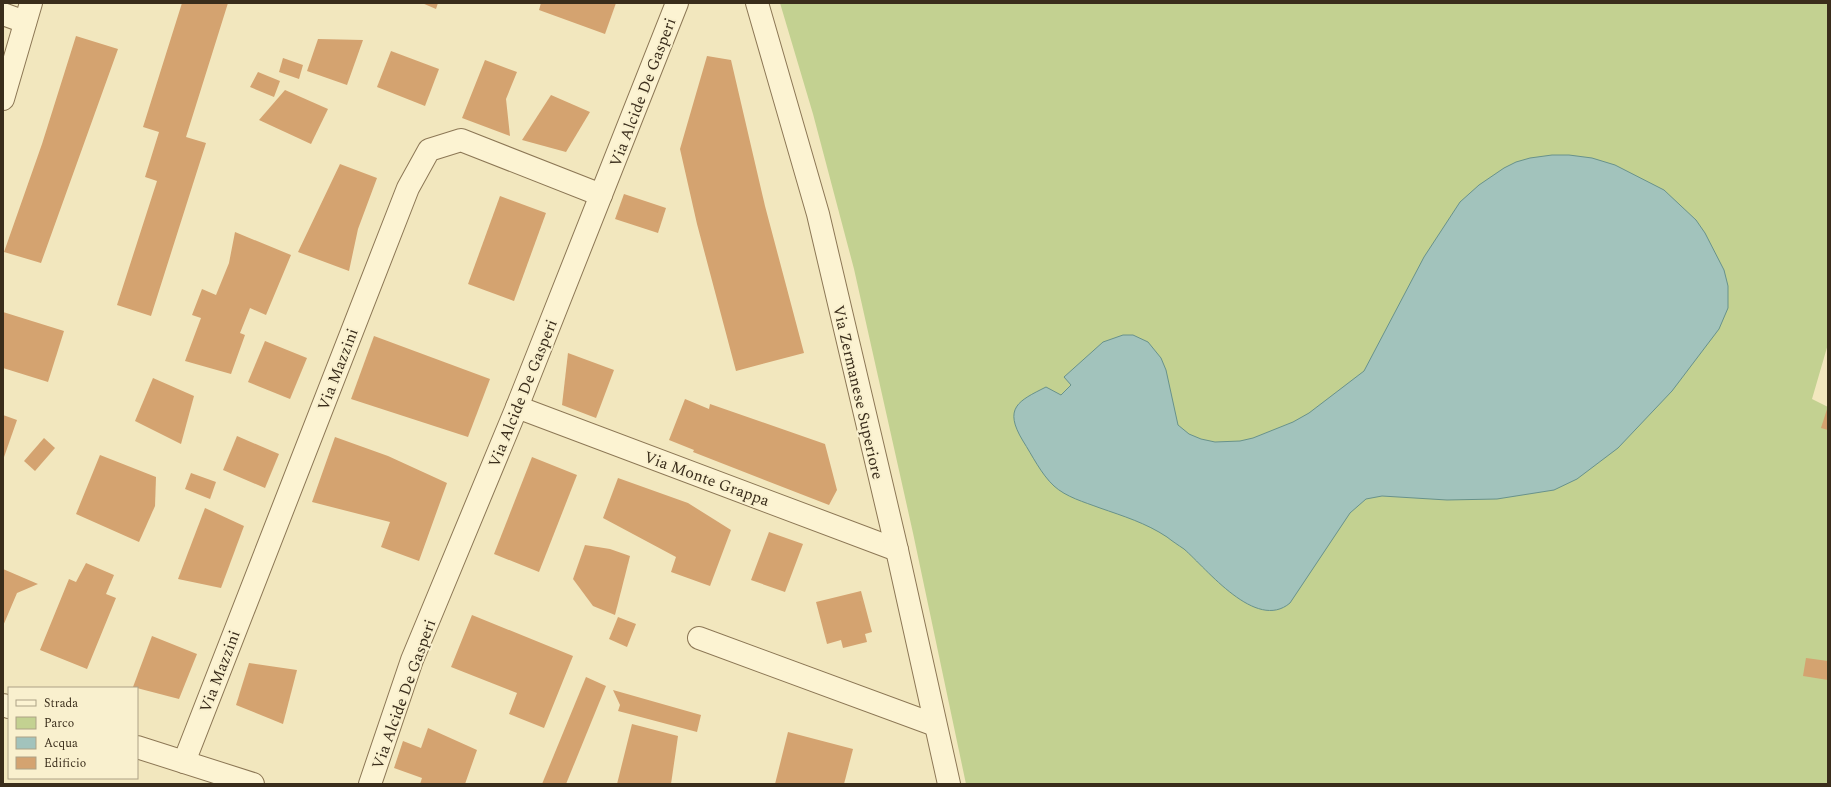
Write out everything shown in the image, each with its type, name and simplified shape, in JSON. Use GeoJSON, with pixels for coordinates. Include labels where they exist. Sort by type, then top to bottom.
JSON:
{"type":"FeatureCollection","features":[{"type":"Feature","properties":{"kind":"street","name":"Via Alcide De Gasperi"},"geometry":{"type":"LineString","coordinates":[[370,784],[412,660],[517,407],[677,3]]}},
{"type":"Feature","properties":{"kind":"street","name":"Via Zermanese Superiore"},"geometry":{"type":"LineString","coordinates":[[757,3],[818,214],[897,550],[949,784]]}},
{"type":"Feature","properties":{"kind":"street"},"geometry":{"type":"LineString","coordinates":[[3,14],[28,13],[3,99]]}},
{"type":"Feature","properties":{"kind":"street","name":"Via Mazzini"},"geometry":{"type":"LineString","coordinates":[[184,762],[408,188],[429,150],[461,140],[601,195]]}},
{"type":"Feature","properties":{"kind":"street","name":"Via Monte Grappa"},"geometry":{"type":"LineString","coordinates":[[517,407],[897,550]]}},
{"type":"Feature","properties":{"kind":"street"},"geometry":{"type":"LineString","coordinates":[[699,638],[935,724]]}},
{"type":"Feature","properties":{"kind":"street"},"geometry":{"type":"LineString","coordinates":[[138,747],[253,784]]}},
{"type":"Feature","properties":{"kind":"green space"},"geometry":{"type":"Polygon","coordinates":[[[780,3],[1828,3],[1828,344],[1812,399],[1828,407],[1828,784],[966,784],[913,533],[854,269],[813,114],[780,3]]]}},
{"type":"Feature","properties":{"kind":"water"},"geometry":{"type":"Polygon","coordinates":[[[1552,155],[1569,155],[1592,158],[1615,165],[1664,190],[1696,220],[1705,233],[1724,270],[1728,286],[1728,308],[1719,329],[1672,391],[1618,448],[1577,479],[1554,490],[1497,499],[1447,500],[1382,496],[1366,499],[1350,513],[1290,603],[1277,610],[1262,610],[1248,604],[1233,594],[1219,583],[1184,549],[1159,532],[1134,520],[1076,499],[1059,490],[1045,476],[1017,430],[1014,421],[1014,413],[1016,407],[1021,402],[1046,387],[1061,395],[1071,385],[1064,377],[1103,342],[1123,335],[1133,335],[1148,342],[1161,358],[1166,370],[1178,425],[1189,434],[1201,439],[1215,442],[1240,441],[1253,438],[1293,422],[1309,413],[1364,371],[1424,257],[1460,202],[1479,185],[1504,168],[1516,162],[1530,158],[1552,155]]]}},
{"type":"Feature","properties":{"kind":"building"},"geometry":{"type":"Polygon","coordinates":[[[182,3],[228,3],[186,137],[206,143],[151,316],[117,305],[157,181],[145,177],[159,132],[143,127],[182,3]]]}},
{"type":"Feature","properties":{"kind":"building"},"geometry":{"type":"Polygon","coordinates":[[[422,3],[438,3],[436,9],[422,3]]]}},
{"type":"Feature","properties":{"kind":"building"},"geometry":{"type":"Polygon","coordinates":[[[541,3],[616,3],[605,34],[539,10],[541,3]]]}},
{"type":"Feature","properties":{"kind":"building"},"geometry":{"type":"Polygon","coordinates":[[[76,36],[118,49],[41,263],[4,252],[42,144],[76,36]]]}},
{"type":"Feature","properties":{"kind":"building"},"geometry":{"type":"Polygon","coordinates":[[[318,39],[363,40],[347,85],[307,71],[318,39]]]}},
{"type":"Feature","properties":{"kind":"building"},"geometry":{"type":"Polygon","coordinates":[[[391,51],[439,69],[425,106],[377,87],[391,51]]]}},
{"type":"Feature","properties":{"kind":"building"},"geometry":{"type":"Polygon","coordinates":[[[707,56],[731,60],[765,206],[804,353],[736,371],[697,224],[680,149],[707,56]]]}},
{"type":"Feature","properties":{"kind":"building"},"geometry":{"type":"Polygon","coordinates":[[[283,58],[303,65],[299,79],[279,72],[283,58]]]}},
{"type":"Feature","properties":{"kind":"building"},"geometry":{"type":"Polygon","coordinates":[[[485,60],[517,72],[506,99],[510,136],[462,118],[485,60]]]}},
{"type":"Feature","properties":{"kind":"building"},"geometry":{"type":"Polygon","coordinates":[[[258,72],[280,81],[274,97],[250,87],[258,72]]]}},
{"type":"Feature","properties":{"kind":"building"},"geometry":{"type":"Polygon","coordinates":[[[285,90],[328,109],[311,144],[259,120],[285,90]]]}},
{"type":"Feature","properties":{"kind":"building"},"geometry":{"type":"Polygon","coordinates":[[[551,95],[590,112],[566,152],[522,140],[551,95]]]}},
{"type":"Feature","properties":{"kind":"building"},"geometry":{"type":"Polygon","coordinates":[[[340,164],[377,178],[358,229],[349,271],[298,252],[340,164]]]}},
{"type":"Feature","properties":{"kind":"building"},"geometry":{"type":"Polygon","coordinates":[[[624,194],[666,208],[658,233],[615,219],[624,194]]]}},
{"type":"Feature","properties":{"kind":"building"},"geometry":{"type":"Polygon","coordinates":[[[500,196],[546,213],[514,301],[468,284],[500,196]]]}},
{"type":"Feature","properties":{"kind":"building"},"geometry":{"type":"Polygon","coordinates":[[[235,232],[291,255],[266,315],[250,308],[240,333],[245,335],[231,374],[185,361],[201,318],[192,315],[202,289],[216,295],[229,263],[235,232]]]}},
{"type":"Feature","properties":{"kind":"building"},"geometry":{"type":"Polygon","coordinates":[[[3,312],[64,331],[48,382],[3,368],[3,312]]]}},
{"type":"Feature","properties":{"kind":"building"},"geometry":{"type":"Polygon","coordinates":[[[374,336],[490,379],[468,437],[351,399],[374,336]]]}},
{"type":"Feature","properties":{"kind":"building"},"geometry":{"type":"Polygon","coordinates":[[[265,341],[307,358],[290,399],[248,382],[265,341]]]}},
{"type":"Feature","properties":{"kind":"building"},"geometry":{"type":"Polygon","coordinates":[[[568,353],[614,370],[596,418],[562,405],[568,353]]]}},
{"type":"Feature","properties":{"kind":"building"},"geometry":{"type":"Polygon","coordinates":[[[153,378],[194,396],[181,444],[135,421],[153,378]]]}},
{"type":"Feature","properties":{"kind":"building"},"geometry":{"type":"Polygon","coordinates":[[[685,399],[709,409],[710,404],[825,444],[837,490],[829,505],[693,452],[694,450],[669,440],[685,399]]]}},
{"type":"Feature","properties":{"kind":"building"},"geometry":{"type":"Polygon","coordinates":[[[1828,406],[1828,430],[1821,428],[1828,406]]]}},
{"type":"Feature","properties":{"kind":"building"},"geometry":{"type":"Polygon","coordinates":[[[3,415],[17,420],[3,460],[3,415]]]}},
{"type":"Feature","properties":{"kind":"building"},"geometry":{"type":"Polygon","coordinates":[[[237,436],[279,454],[265,488],[223,470],[237,436]]]}},
{"type":"Feature","properties":{"kind":"building"},"geometry":{"type":"Polygon","coordinates":[[[335,437],[388,456],[447,483],[419,561],[381,547],[390,522],[312,502],[335,437]]]}},
{"type":"Feature","properties":{"kind":"building"},"geometry":{"type":"Polygon","coordinates":[[[44,438],[55,448],[35,471],[24,461],[44,438]]]}},
{"type":"Feature","properties":{"kind":"building"},"geometry":{"type":"Polygon","coordinates":[[[100,455],[156,477],[155,506],[139,542],[76,514],[100,455]]]}},
{"type":"Feature","properties":{"kind":"building"},"geometry":{"type":"Polygon","coordinates":[[[532,457],[577,475],[539,572],[494,554],[532,457]]]}},
{"type":"Feature","properties":{"kind":"building"},"geometry":{"type":"Polygon","coordinates":[[[191,473],[216,482],[210,499],[185,489],[191,473]]]}},
{"type":"Feature","properties":{"kind":"building"},"geometry":{"type":"Polygon","coordinates":[[[618,478],[688,503],[731,530],[710,586],[671,572],[676,557],[603,518],[618,478]]]}},
{"type":"Feature","properties":{"kind":"building"},"geometry":{"type":"Polygon","coordinates":[[[205,508],[244,526],[221,588],[178,579],[205,508]]]}},
{"type":"Feature","properties":{"kind":"building"},"geometry":{"type":"Polygon","coordinates":[[[769,532],[803,544],[785,592],[751,580],[769,532]]]}},
{"type":"Feature","properties":{"kind":"building"},"geometry":{"type":"Polygon","coordinates":[[[585,545],[610,549],[630,556],[615,615],[593,606],[573,579],[585,545]]]}},
{"type":"Feature","properties":{"kind":"building"},"geometry":{"type":"Polygon","coordinates":[[[86,563],[114,575],[106,594],[116,598],[87,669],[40,650],[69,579],[76,582],[86,563]]]}},
{"type":"Feature","properties":{"kind":"building"},"geometry":{"type":"Polygon","coordinates":[[[3,569],[38,584],[17,593],[3,626],[3,569]]]}},
{"type":"Feature","properties":{"kind":"building"},"geometry":{"type":"Polygon","coordinates":[[[861,591],[872,632],[865,634],[867,642],[843,648],[841,640],[827,644],[816,602],[861,591]]]}},
{"type":"Feature","properties":{"kind":"building"},"geometry":{"type":"Polygon","coordinates":[[[472,615],[573,656],[544,728],[509,714],[517,693],[451,667],[472,615]]]}},
{"type":"Feature","properties":{"kind":"building"},"geometry":{"type":"Polygon","coordinates":[[[618,617],[636,624],[627,647],[609,639],[618,617]]]}},
{"type":"Feature","properties":{"kind":"building"},"geometry":{"type":"Polygon","coordinates":[[[152,636],[197,654],[179,699],[138,688],[138,687],[133,687],[152,636]]]}},
{"type":"Feature","properties":{"kind":"building"},"geometry":{"type":"Polygon","coordinates":[[[1806,658],[1828,661],[1828,680],[1803,676],[1806,658]]]}},
{"type":"Feature","properties":{"kind":"building"},"geometry":{"type":"Polygon","coordinates":[[[249,663],[297,670],[283,724],[236,705],[249,663]]]}},
{"type":"Feature","properties":{"kind":"building"},"geometry":{"type":"Polygon","coordinates":[[[586,677],[606,686],[566,784],[542,784],[586,677]]]}},
{"type":"Feature","properties":{"kind":"building"},"geometry":{"type":"Polygon","coordinates":[[[613,690],[701,715],[697,732],[618,711],[620,705],[613,690]]]}},
{"type":"Feature","properties":{"kind":"building"},"geometry":{"type":"Polygon","coordinates":[[[632,724],[678,736],[671,784],[617,784],[632,724]]]}},
{"type":"Feature","properties":{"kind":"building"},"geometry":{"type":"Polygon","coordinates":[[[428,728],[477,750],[465,784],[420,784],[422,778],[394,768],[403,741],[421,748],[428,728]]]}},
{"type":"Feature","properties":{"kind":"building"},"geometry":{"type":"Polygon","coordinates":[[[788,732],[853,749],[844,784],[775,784],[788,732]]]}}]}
